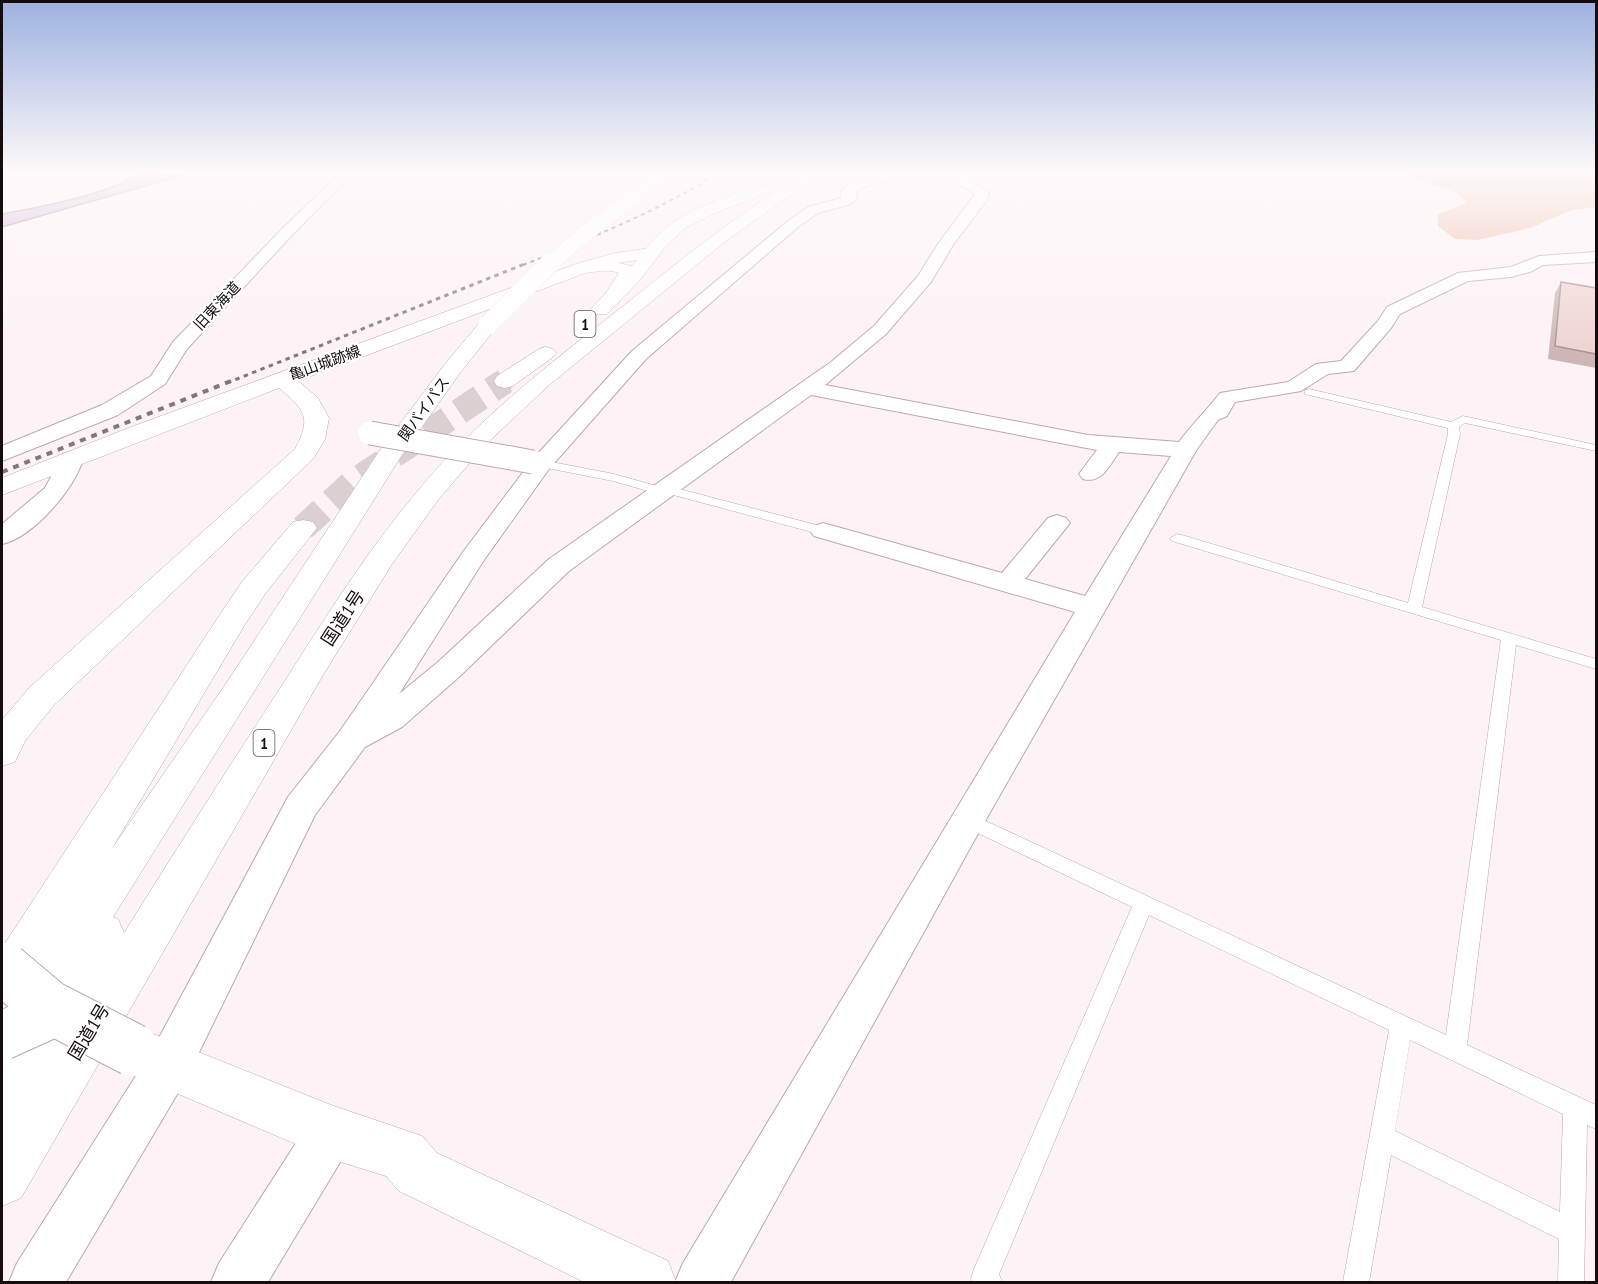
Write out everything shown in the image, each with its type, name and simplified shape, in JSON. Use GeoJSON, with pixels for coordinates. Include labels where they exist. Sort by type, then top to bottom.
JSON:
{"type":"FeatureCollection","features":[{"type":"Feature","properties":{"kind":"main road","name":"関バイパス"},"geometry":{"type":"LineString","coordinates":[[237,693],[378,472],[443,381],[488,326],[552,260],[585,232]]}},
{"type":"Feature","properties":{"kind":"main road"},"geometry":{"type":"LineString","coordinates":[[652,253],[666,248],[688,232]]}},
{"type":"Feature","properties":{"kind":"main road","name":"国道1号"},"geometry":{"type":"LineString","coordinates":[[505,381],[586,334],[725,232]]}},
{"type":"Feature","properties":{"kind":"main road"},"geometry":{"type":"LineString","coordinates":[[586,334],[674,265],[666,257],[652,253]]}},
{"type":"Feature","properties":{"kind":"main road","name":"国道1号"},"geometry":{"type":"LineString","coordinates":[[2,1179],[149,931],[316,658],[415,512],[458,459],[586,334],[652,253]]}},
{"type":"Feature","properties":{"kind":"main road","name":"亀山城跡線"},"geometry":{"type":"LineString","coordinates":[[2,487],[70,447],[281,379],[582,268],[615,258],[652,253]]}},
{"type":"Feature","properties":{"kind":"main road"},"geometry":{"type":"LineString","coordinates":[[582,268],[609,265],[628,271],[625,280],[586,334]]}},
{"type":"Feature","properties":{"kind":"main road"},"geometry":{"type":"LineString","coordinates":[[2,752],[9,736],[42,696],[304,453],[316,433],[318,414],[308,400],[281,379]]}},
{"type":"Feature","properties":{"kind":"main road"},"geometry":{"type":"LineString","coordinates":[[2,988],[228,626],[253,589],[303,528]]}},
{"type":"Feature","properties":{"kind":"main road"},"geometry":{"type":"LineString","coordinates":[[2,1052],[91,912],[237,693]]}},
{"type":"Feature","properties":{"kind":"main road"},"geometry":{"type":"LineString","coordinates":[[2,1111],[237,693]]}},
{"type":"Feature","properties":{"kind":"main road"},"geometry":{"type":"LineString","coordinates":[[2,967],[21,988],[55,1012],[151,1058],[331,1132],[403,1155],[418,1172],[647,1282]]}},
{"type":"Feature","properties":{"kind":"street","name":"旧東海道"},"geometry":{"type":"LineString","coordinates":[[110,410],[158,380],[180,346],[286,232]]}},
{"type":"Feature","properties":{"kind":"street"},"geometry":{"type":"LineString","coordinates":[[36,1282],[151,1058],[301,807],[352,740],[537,463],[639,355],[735,276],[784,232]]}},
{"type":"Feature","properties":{"kind":"street"},"geometry":{"type":"LineString","coordinates":[[352,740],[390,719],[449,669],[559,565],[838,366],[880,330],[925,279],[955,232]]}},
{"type":"Feature","properties":{"kind":"street"},"geometry":{"type":"LineString","coordinates":[[702,1282],[967,820],[1186,449],[1210,416],[1219,411],[1227,397],[1294,387],[1323,368],[1347,367],[1394,311],[1464,276],[1511,272],[1524,269],[1539,261],[1596,257]]}},
{"type":"Feature","properties":{"kind":"street"},"geometry":{"type":"LineString","coordinates":[[807,388],[886,401],[1055,438],[1149,450],[1186,449]]}},
{"type":"Feature","properties":{"kind":"street"},"geometry":{"type":"LineString","coordinates":[[2,462],[70,447],[110,410]]}},
{"type":"Feature","properties":{"kind":"street"},"geometry":{"type":"LineString","coordinates":[[2,453],[110,410]]}},
{"type":"Feature","properties":{"kind":"street"},"geometry":{"type":"LineString","coordinates":[[370,433],[537,463]]}},
{"type":"Feature","properties":{"kind":"street"},"geometry":{"type":"LineString","coordinates":[[1091,474],[1112,446]]}},
{"type":"Feature","properties":{"kind":"street"},"geometry":{"type":"LineString","coordinates":[[2,536],[25,520],[69,472],[70,447]]}},
{"type":"Feature","properties":{"kind":"street"},"geometry":{"type":"LineString","coordinates":[[1008,583],[1057,523]]}},
{"type":"Feature","properties":{"kind":"street"},"geometry":{"type":"LineString","coordinates":[[823,531],[1093,608]]}},
{"type":"Feature","properties":{"kind":"street"},"geometry":{"type":"LineString","coordinates":[[2,1036],[55,1012]]}},
{"type":"Feature","properties":{"kind":"street"},"geometry":{"type":"LineString","coordinates":[[238,1282],[331,1132]]}},
{"type":"Feature","properties":{"kind":"lane"},"geometry":{"type":"LineString","coordinates":[[1309,392],[1453,426],[1463,419],[1596,448]]}},
{"type":"Feature","properties":{"kind":"lane"},"geometry":{"type":"LineString","coordinates":[[1414,609],[1454,434],[1453,426]]}},
{"type":"Feature","properties":{"kind":"lane"},"geometry":{"type":"LineString","coordinates":[[537,463],[614,478],[823,531]]}},
{"type":"Feature","properties":{"kind":"lane"},"geometry":{"type":"LineString","coordinates":[[1177,538],[1596,664]]}},
{"type":"Feature","properties":{"kind":"lane"},"geometry":{"type":"LineString","coordinates":[[1455,1050],[1509,638]]}},
{"type":"Feature","properties":{"kind":"lane"},"geometry":{"type":"LineString","coordinates":[[967,820],[1586,1112],[1572,1232],[1571,1282]]}},
{"type":"Feature","properties":{"kind":"lane"},"geometry":{"type":"LineString","coordinates":[[989,1282],[984,1279],[1144,903]]}},
{"type":"Feature","properties":{"kind":"lane"},"geometry":{"type":"LineString","coordinates":[[1356,1282],[1401,1025]]}},
{"type":"Feature","properties":{"kind":"lane"},"geometry":{"type":"LineString","coordinates":[[1381,1137],[1572,1232]]}},
{"type":"Feature","properties":{"kind":"shaded area"},"geometry":{"type":"Polygon","coordinates":[[[1446,232],[1513,232],[1477,240],[1455,239],[1446,232]]]}},
{"type":"Feature","properties":{"kind":"building"},"geometry":{"type":"Polygon","coordinates":[[[1561,282],[1596,288],[1596,354],[1555,346],[1561,282]]]}},
{"type":"Feature","properties":{"kind":"tunnel"},"geometry":{"type":"LineString","coordinates":[[303,528],[352,483],[505,381],[503,383]]}},
{"type":"Feature","properties":{"kind":"railway"},"geometry":{"type":"LineString","coordinates":[[523,265],[604,232]]}},
{"type":"Feature","properties":{"kind":"railway"},"geometry":{"type":"LineString","coordinates":[[227,383],[527,263]]}},
{"type":"Feature","properties":{"kind":"railway"},"geometry":{"type":"LineString","coordinates":[[2,472],[231,381]]}}]}
